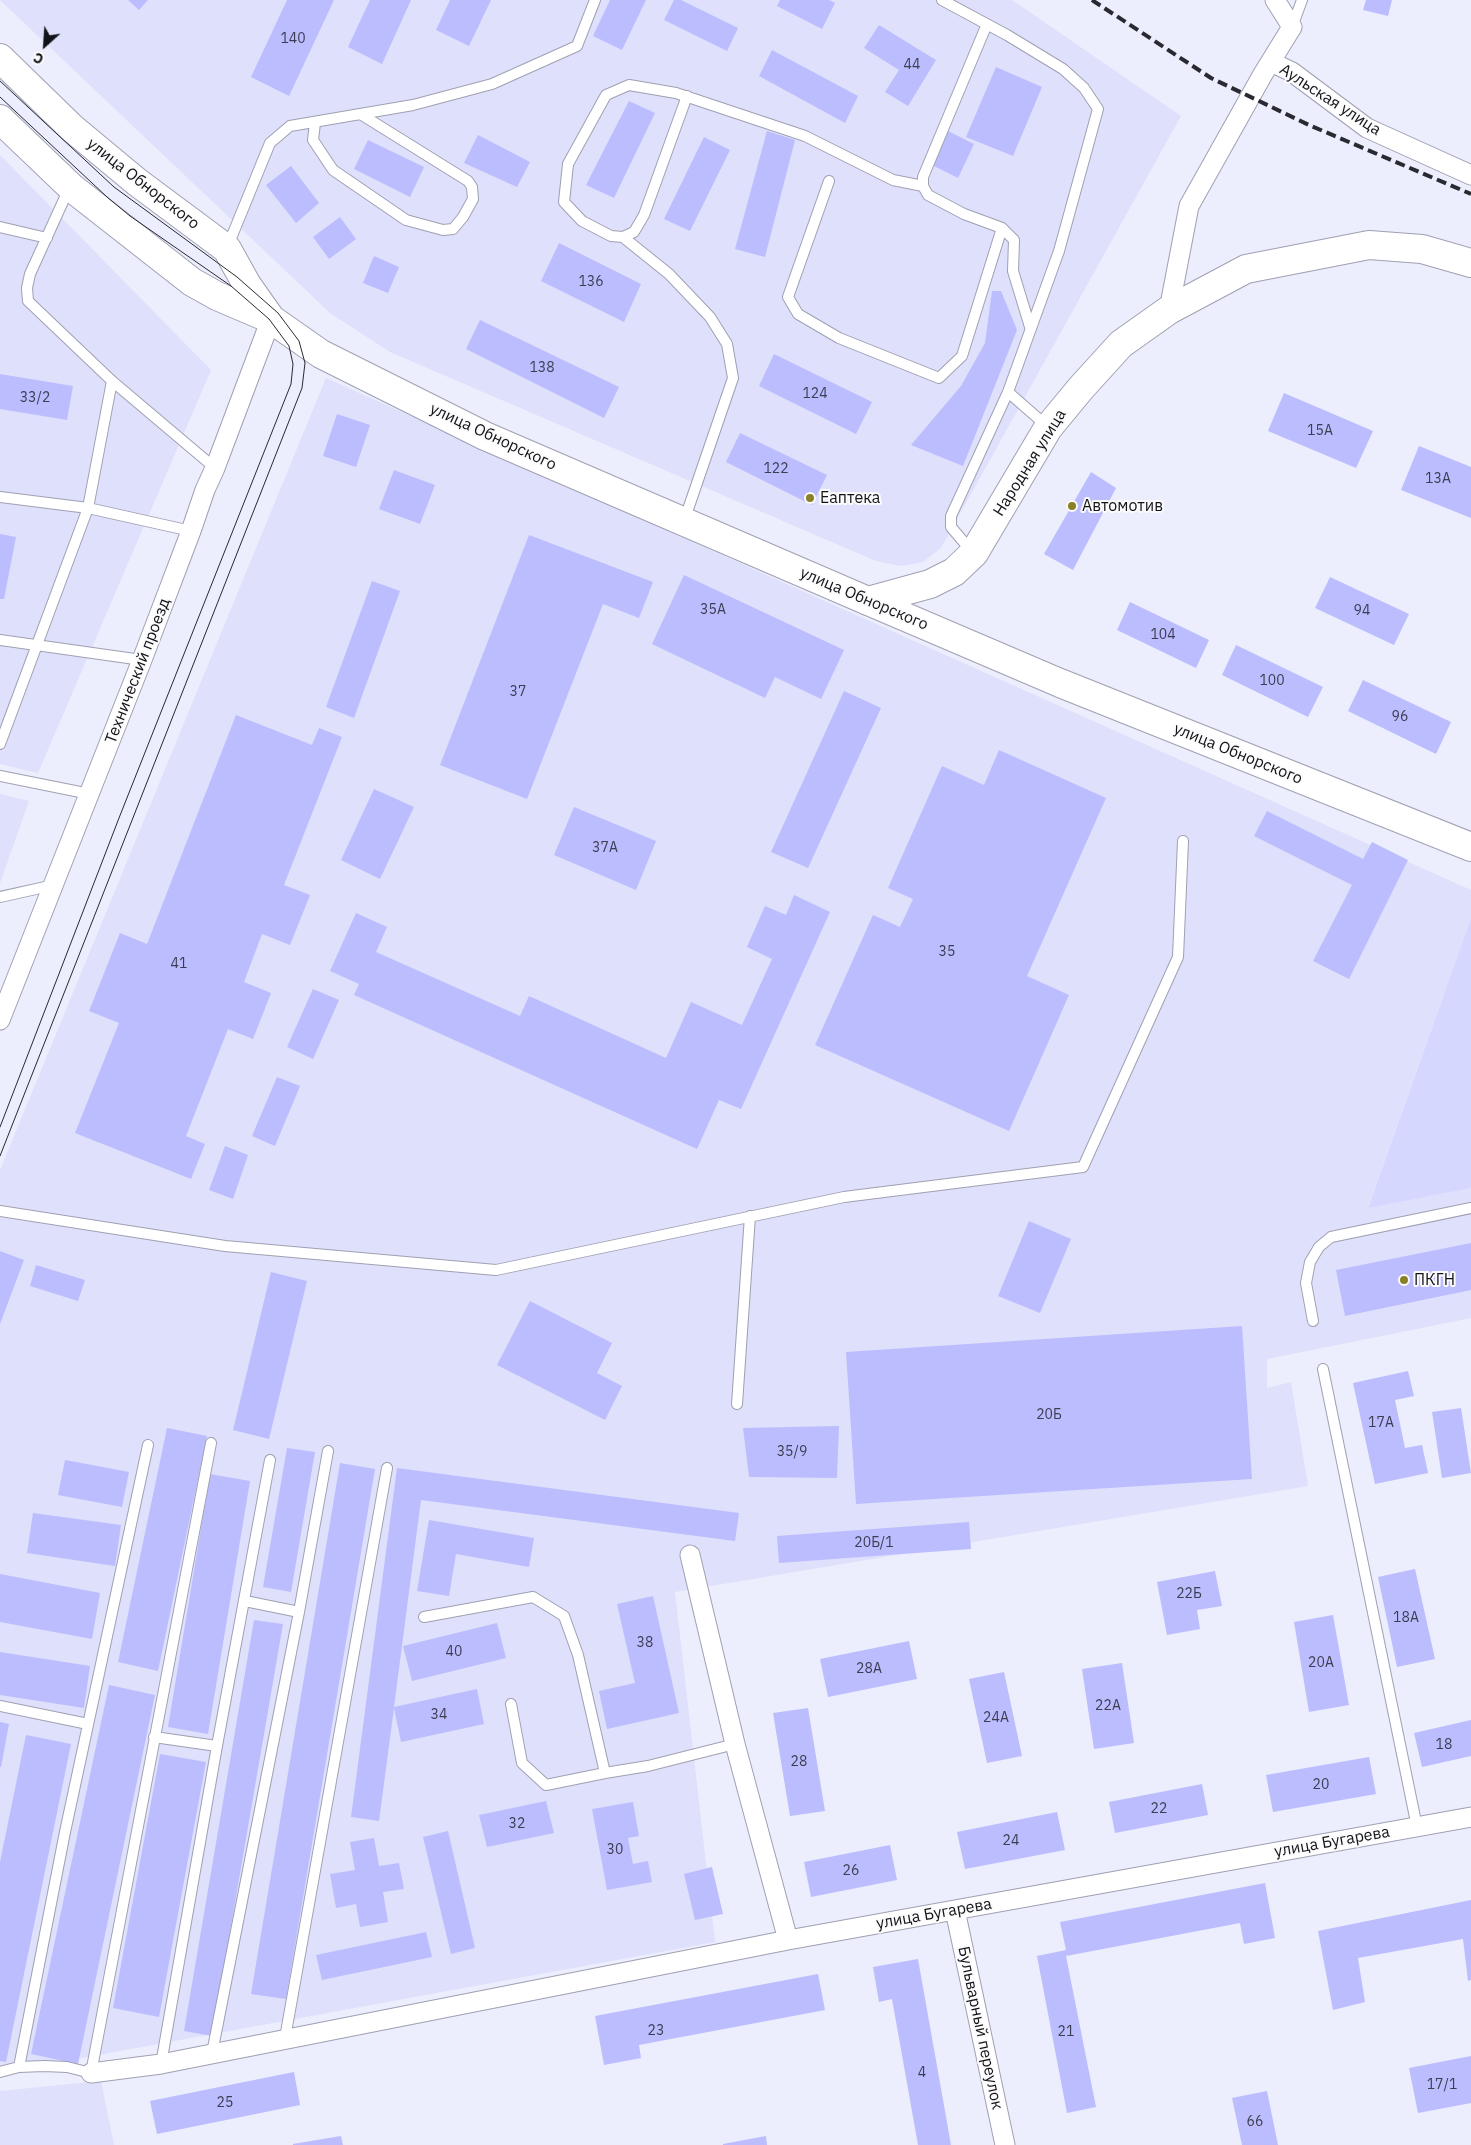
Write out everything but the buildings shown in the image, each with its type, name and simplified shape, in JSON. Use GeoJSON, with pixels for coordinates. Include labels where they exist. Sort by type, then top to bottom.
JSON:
{"type":"FeatureCollection","features":[{"type":"Feature","properties":{"kind":"main road","name":"улица Обнорского"},"geometry":{"type":"LineString","coordinates":[[0,58],[72,128],[137,182],[227,249],[247,285],[271,320]]}},
{"type":"Feature","properties":{"kind":"main road","name":"улица Обнорского"},"geometry":{"type":"LineString","coordinates":[[0,120],[69,191],[192,282],[217,296],[271,320],[321,354],[485,436],[1060,683],[1471,847]]}},
{"type":"Feature","properties":{"kind":"main road","name":"Народная улица"},"geometry":{"type":"LineString","coordinates":[[868,601],[930,584],[954,572],[974,554],[1048,428],[1080,388],[1121,344],[1169,310],[1246,269],[1369,244],[1422,249],[1471,263]]}},
{"type":"Feature","properties":{"kind":"street"},"geometry":{"type":"LineString","coordinates":[[1169,310],[1189,206],[1292,27],[1274,0]]}},
{"type":"Feature","properties":{"kind":"street","name":"Аульская улица"},"geometry":{"type":"LineString","coordinates":[[1271,62],[1292,72],[1367,128],[1471,175]]}},
{"type":"Feature","properties":{"kind":"street","name":"Технический проезд"},"geometry":{"type":"LineString","coordinates":[[0,1020],[142,660],[271,320]]}},
{"type":"Feature","properties":{"kind":"street"},"geometry":{"type":"LineString","coordinates":[[690,1555],[735,1744],[788,1940]]}},
{"type":"Feature","properties":{"kind":"street","name":"улица Бугарева"},"geometry":{"type":"LineString","coordinates":[[91,2073],[161,2064],[788,1940],[1471,1817]]}},
{"type":"Feature","properties":{"kind":"street","name":"Бульварный переулок"},"geometry":{"type":"LineString","coordinates":[[955,1910],[1005,2145]]}},
{"type":"Feature","properties":{"kind":"lane"},"geometry":{"type":"LineString","coordinates":[[227,249],[270,143],[290,126],[413,106],[492,84],[577,46],[595,0]]}},
{"type":"Feature","properties":{"kind":"lane"},"geometry":{"type":"LineString","coordinates":[[942,0],[1063,69],[1084,88],[1098,110],[1059,251],[1008,392],[951,516],[951,527],[974,554]]}},
{"type":"Feature","properties":{"kind":"lane"},"geometry":{"type":"LineString","coordinates":[[1292,27],[1302,0]]}},
{"type":"Feature","properties":{"kind":"lane"},"geometry":{"type":"LineString","coordinates":[[986,24],[923,177],[923,186],[928,195],[964,214],[1002,228],[1014,240],[1013,271],[1030,327]]}},
{"type":"Feature","properties":{"kind":"lane"},"geometry":{"type":"LineString","coordinates":[[687,96],[644,215],[634,232],[623,237],[611,236],[582,221],[564,202],[568,164],[606,94],[629,85],[676,92],[806,136],[893,180],[923,186]]}},
{"type":"Feature","properties":{"kind":"lane"},"geometry":{"type":"LineString","coordinates":[[315,123],[313,140],[333,170],[406,220],[443,230],[454,229],[464,217],[473,199],[472,187],[468,181],[362,115]]}},
{"type":"Feature","properties":{"kind":"lane"},"geometry":{"type":"LineString","coordinates":[[828,181],[788,297],[798,314],[839,338],[939,378],[962,356],[1002,228]]}},
{"type":"Feature","properties":{"kind":"lane"},"geometry":{"type":"LineString","coordinates":[[69,191],[30,274],[27,288],[28,301],[112,381],[216,468]]}},
{"type":"Feature","properties":{"kind":"lane"},"geometry":{"type":"LineString","coordinates":[[0,228],[47,238]]}},
{"type":"Feature","properties":{"kind":"lane"},"geometry":{"type":"LineString","coordinates":[[623,237],[670,274],[710,317],[727,344],[733,378],[684,521]]}},
{"type":"Feature","properties":{"kind":"lane"},"geometry":{"type":"LineString","coordinates":[[0,744],[88,508],[112,381]]}},
{"type":"Feature","properties":{"kind":"lane"},"geometry":{"type":"LineString","coordinates":[[1008,392],[1048,428]]}},
{"type":"Feature","properties":{"kind":"lane"},"geometry":{"type":"LineString","coordinates":[[0,497],[88,508],[191,531]]}},
{"type":"Feature","properties":{"kind":"lane"},"geometry":{"type":"LineString","coordinates":[[0,640],[142,660]]}},
{"type":"Feature","properties":{"kind":"lane"},"geometry":{"type":"LineString","coordinates":[[0,776],[90,794]]}},
{"type":"Feature","properties":{"kind":"lane"},"geometry":{"type":"LineString","coordinates":[[0,1210],[225,1246],[496,1270],[844,1197],[1083,1167],[1178,957],[1183,841]]}},
{"type":"Feature","properties":{"kind":"lane"},"geometry":{"type":"LineString","coordinates":[[0,897],[54,885]]}},
{"type":"Feature","properties":{"kind":"lane"},"geometry":{"type":"LineString","coordinates":[[1313,1321],[1306,1283],[1310,1262],[1319,1247],[1331,1237],[1471,1208]]}},
{"type":"Feature","properties":{"kind":"lane"},"geometry":{"type":"LineString","coordinates":[[738,1404],[750,1216]]}},
{"type":"Feature","properties":{"kind":"lane"},"geometry":{"type":"LineString","coordinates":[[1323,1369],[1417,1827]]}},
{"type":"Feature","properties":{"kind":"lane"},"geometry":{"type":"LineString","coordinates":[[0,2072],[19,2067],[67,2067],[91,2073],[211,1443]]}},
{"type":"Feature","properties":{"kind":"lane"},"geometry":{"type":"LineString","coordinates":[[19,2067],[88,1724],[148,1445]]}},
{"type":"Feature","properties":{"kind":"lane"},"geometry":{"type":"LineString","coordinates":[[212,2053],[299,1612],[328,1451]]}},
{"type":"Feature","properties":{"kind":"lane"},"geometry":{"type":"LineString","coordinates":[[161,2064],[270,1460]]}},
{"type":"Feature","properties":{"kind":"lane"},"geometry":{"type":"LineString","coordinates":[[285,2038],[387,1468]]}},
{"type":"Feature","properties":{"kind":"lane"},"geometry":{"type":"LineString","coordinates":[[424,1618],[533,1597],[564,1616],[578,1655],[605,1773]]}},
{"type":"Feature","properties":{"kind":"lane"},"geometry":{"type":"LineString","coordinates":[[245,1601],[299,1612]]}},
{"type":"Feature","properties":{"kind":"lane"},"geometry":{"type":"LineString","coordinates":[[511,1704],[522,1763],[546,1785],[648,1766],[735,1744]]}},
{"type":"Feature","properties":{"kind":"lane"},"geometry":{"type":"LineString","coordinates":[[0,1706],[88,1724]]}},
{"type":"Feature","properties":{"kind":"lane"},"geometry":{"type":"LineString","coordinates":[[154,1737],[217,1746]]}},
{"type":"Feature","properties":{"kind":"shaded area"},"geometry":{"type":"Polygon","coordinates":[[[0,0],[1012,0],[1181,116],[941,548],[923,562],[901,566],[876,561],[390,352],[330,313],[0,0]]]}},
{"type":"Feature","properties":{"kind":"shaded area"},"geometry":{"type":"Polygon","coordinates":[[[0,155],[211,370],[38,773],[0,764],[0,155]]]}},
{"type":"Feature","properties":{"kind":"shaded area"},"geometry":{"type":"Polygon","coordinates":[[[326,378],[1471,890],[1471,918],[1368,1207],[1471,1188],[1471,1318],[1267,1359],[1267,1388],[1291,1382],[1308,1486],[675,1592],[715,1942],[0,2073],[0,1170],[326,378]]]}},
{"type":"Feature","properties":{"kind":"shaded area"},"geometry":{"type":"Polygon","coordinates":[[[0,794],[29,801],[0,883],[0,794]]]}},
{"type":"Feature","properties":{"kind":"shaded area"},"geometry":{"type":"Polygon","coordinates":[[[1471,918],[1471,1188],[1368,1208],[1471,918]]]}},
{"type":"Feature","properties":{"kind":"shaded area"},"geometry":{"type":"Polygon","coordinates":[[[101,2081],[114,2145],[0,2145],[0,2091],[101,2081]]]}},
{"type":"Feature","properties":{"kind":"tram line"},"geometry":{"type":"LineString","coordinates":[[0,81],[114,187],[237,277],[278,313],[299,341],[305,363],[302,388],[0,1156]]}},
{"type":"Feature","properties":{"kind":"tram line"},"geometry":{"type":"LineString","coordinates":[[0,97],[107,197],[130,216],[231,286],[269,319],[289,346],[293,364],[291,384],[119,818],[0,1127]]}},
{"type":"Feature","properties":{"kind":"railway"},"geometry":{"type":"LineString","coordinates":[[1092,0],[1211,78],[1309,125],[1471,194]]}},
{"type":"Feature","properties":{"kind":"place","name":"Еаптека"},"geometry":{"type":"Point","coordinates":[810,498]}},
{"type":"Feature","properties":{"kind":"place","name":"Автомотив"},"geometry":{"type":"Point","coordinates":[1072,506]}},
{"type":"Feature","properties":{"kind":"place","name":"ПКГН"},"geometry":{"type":"Point","coordinates":[1404,1280]}}]}
